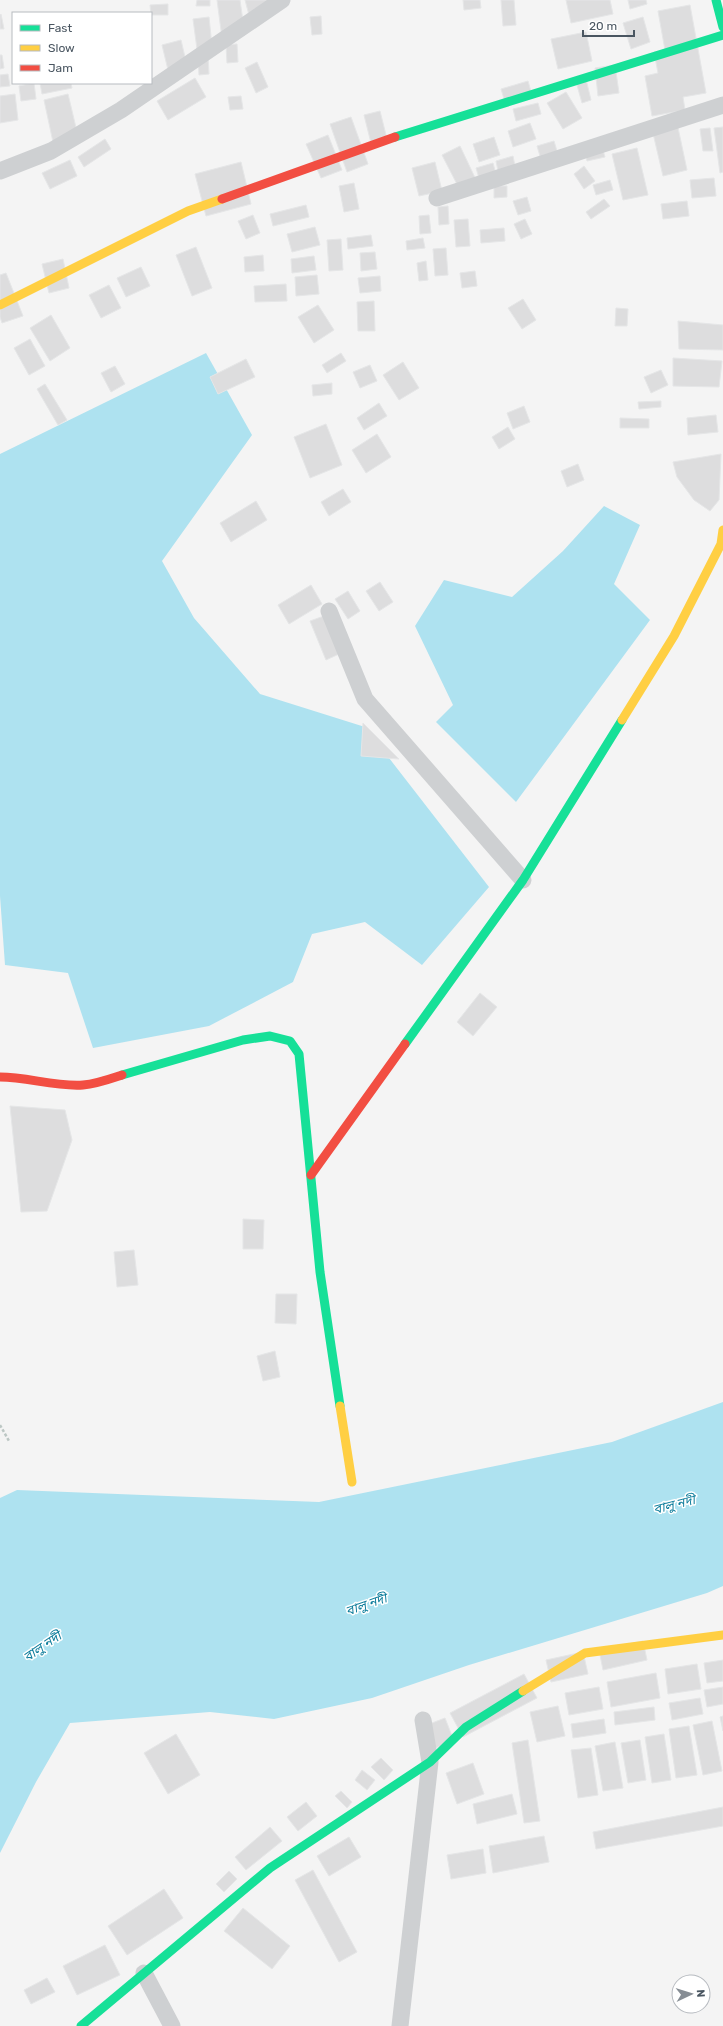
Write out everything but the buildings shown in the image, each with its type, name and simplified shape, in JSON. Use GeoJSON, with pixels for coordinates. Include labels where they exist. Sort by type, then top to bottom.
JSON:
{"type":"FeatureCollection","features":[{"type":"Feature","properties":{"kind":"street"},"geometry":{"type":"LineString","coordinates":[[0,171],[51,151],[121,110],[282,0]]}},
{"type":"Feature","properties":{"kind":"street"},"geometry":{"type":"LineString","coordinates":[[0,305],[188,211],[383,141],[723,35]]}},
{"type":"Feature","properties":{"kind":"street"},"geometry":{"type":"LineString","coordinates":[[437,198],[723,105]]}},
{"type":"Feature","properties":{"kind":"street"},"geometry":{"type":"LineString","coordinates":[[311,1175],[522,880],[674,636],[722,540]]}},
{"type":"Feature","properties":{"kind":"street"},"geometry":{"type":"LineString","coordinates":[[329,611],[365,700],[522,880]]}},
{"type":"Feature","properties":{"kind":"street"},"geometry":{"type":"LineString","coordinates":[[0,1077],[18,1077],[51,1084],[84,1085],[148,1069],[243,1040],[270,1036],[290,1041],[299,1054],[320,1272],[352,1482]]}},
{"type":"Feature","properties":{"kind":"street"},"geometry":{"type":"LineString","coordinates":[[81,2026],[270,1868],[430,1762],[466,1727],[585,1653],[723,1635]]}},
{"type":"Feature","properties":{"kind":"street"},"geometry":{"type":"LineString","coordinates":[[400,2026],[430,1762],[423,1720]]}},
{"type":"Feature","properties":{"kind":"street"},"geometry":{"type":"LineString","coordinates":[[144,1973],[172,2026]]}},
{"type":"Feature","properties":{"kind":"path"},"geometry":{"type":"LineString","coordinates":[[0,1425],[9,1441]]}},
{"type":"Feature","properties":{"kind":"water"},"geometry":{"type":"Polygon","coordinates":[[[206,353],[252,435],[162,561],[194,618],[260,694],[365,727],[489,887],[422,965],[365,922],[312,934],[293,982],[209,1026],[93,1048],[68,973],[5,965],[0,896],[0,454],[206,353]]]}},
{"type":"Feature","properties":{"kind":"water"},"geometry":{"type":"Polygon","coordinates":[[[604,506],[640,525],[614,584],[650,620],[516,802],[436,722],[453,705],[415,626],[444,580],[512,597],[563,551],[604,506]]]}},
{"type":"Feature","properties":{"kind":"water","name":"বালু নদী"},"geometry":{"type":"Polygon","coordinates":[[[723,1402],[723,1586],[707,1593],[469,1665],[372,1698],[274,1719],[210,1712],[70,1723],[36,1782],[0,1853],[0,1498],[17,1490],[319,1502],[612,1442],[723,1402]]]}},
{"type":"Feature","properties":{"kind":"traffic: fast"},"geometry":{"type":"LineString","coordinates":[[716,0],[723,27]]}},
{"type":"Feature","properties":{"kind":"traffic: fast"},"geometry":{"type":"LineString","coordinates":[[395,137],[723,35]]}},
{"type":"Feature","properties":{"kind":"traffic: fast"},"geometry":{"type":"LineString","coordinates":[[405,1044],[523,880],[622,720]]}},
{"type":"Feature","properties":{"kind":"traffic: fast"},"geometry":{"type":"LineString","coordinates":[[122,1075],[243,1040],[270,1036],[290,1041],[299,1054],[320,1272],[340,1406]]}},
{"type":"Feature","properties":{"kind":"traffic: fast"},"geometry":{"type":"LineString","coordinates":[[81,2026],[270,1868],[430,1762],[466,1727],[523,1691]]}},
{"type":"Feature","properties":{"kind":"traffic: slow"},"geometry":{"type":"LineString","coordinates":[[0,305],[188,211],[222,199]]}},
{"type":"Feature","properties":{"kind":"traffic: slow"},"geometry":{"type":"LineString","coordinates":[[622,720],[674,636],[721,544],[723,530]]}},
{"type":"Feature","properties":{"kind":"traffic: slow"},"geometry":{"type":"LineString","coordinates":[[340,1406],[352,1482]]}},
{"type":"Feature","properties":{"kind":"traffic: slow"},"geometry":{"type":"LineString","coordinates":[[523,1691],[585,1653],[723,1635]]}},
{"type":"Feature","properties":{"kind":"traffic: jam"},"geometry":{"type":"LineString","coordinates":[[222,199],[395,137]]}},
{"type":"Feature","properties":{"kind":"traffic: jam"},"geometry":{"type":"LineString","coordinates":[[311,1175],[405,1044]]}},
{"type":"Feature","properties":{"kind":"traffic: jam"},"geometry":{"type":"LineString","coordinates":[[0,1077],[10,1077],[62,1085],[83,1085],[93,1084],[122,1075]]}}]}
